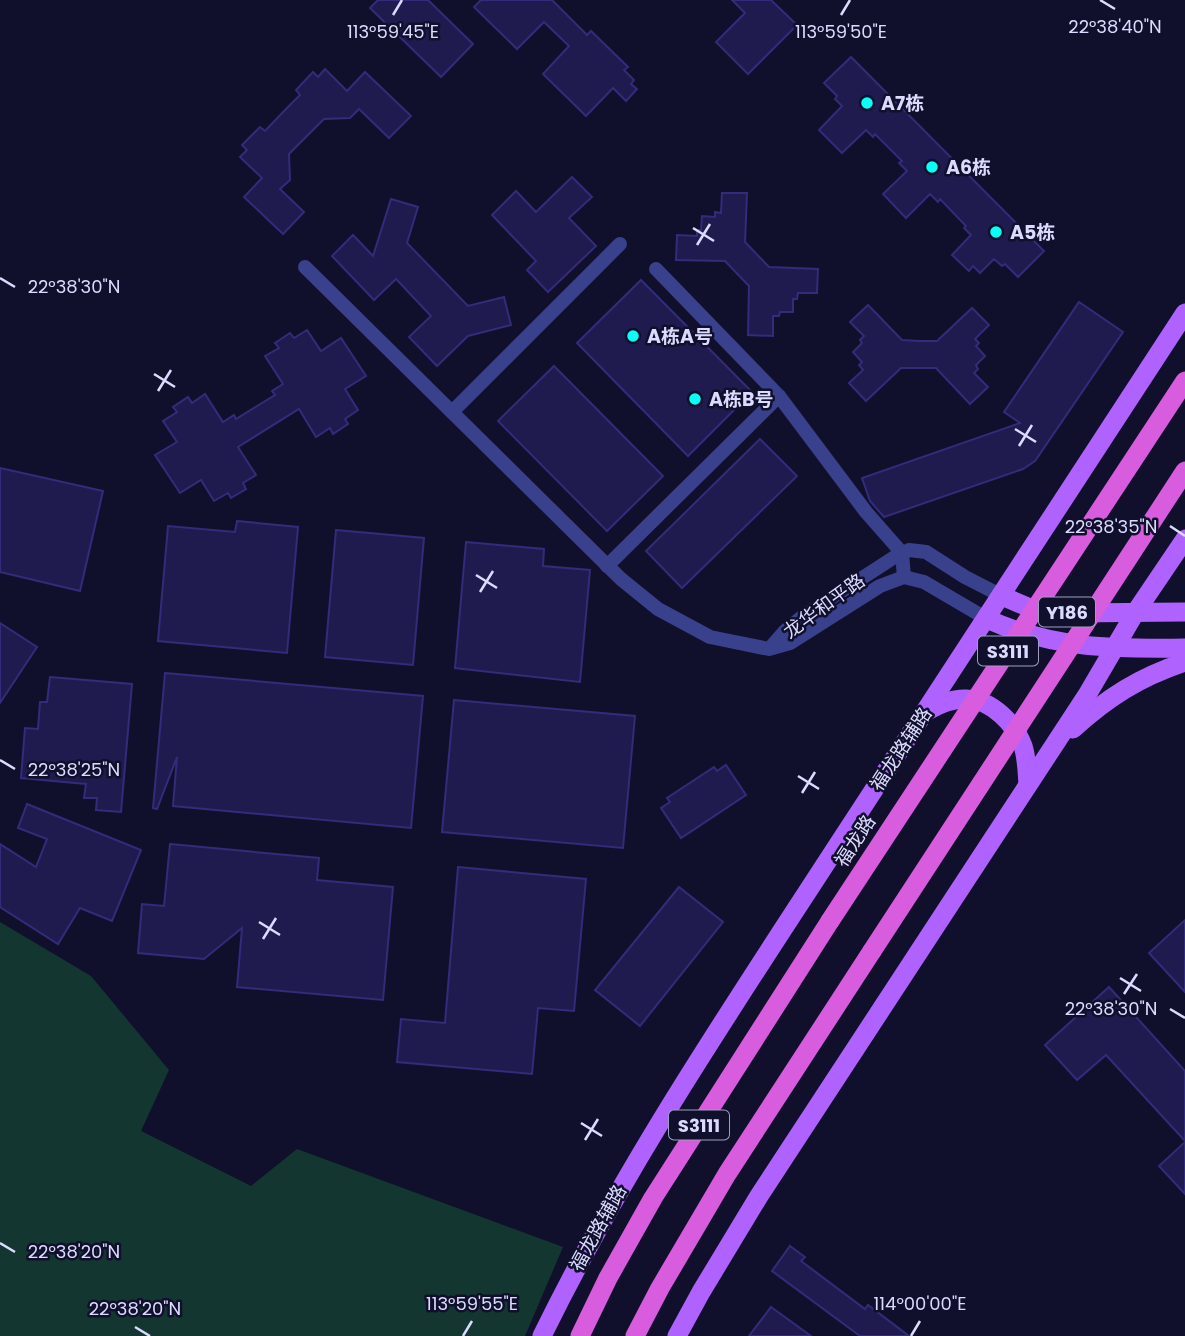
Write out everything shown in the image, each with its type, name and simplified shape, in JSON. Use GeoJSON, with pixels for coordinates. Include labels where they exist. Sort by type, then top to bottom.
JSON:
{"type":"FeatureCollection","features":[{"type":"Feature","properties":{"kind":"highway","name":"福龙路"},"geometry":{"type":"LineString","coordinates":[[580,1336],[608,1278],[653,1198],[830,921],[1185,381]]}},
{"type":"Feature","properties":{"kind":"highway","name":"S3111"},"geometry":{"type":"LineString","coordinates":[[635,1336],[727,1174],[1185,471]]}},
{"type":"Feature","properties":{"kind":"main road","name":"福龙路辅路"},"geometry":{"type":"LineString","coordinates":[[542,1336],[589,1241],[686,1078],[1185,313]]}},
{"type":"Feature","properties":{"kind":"main road"},"geometry":{"type":"LineString","coordinates":[[677,1336],[759,1196],[1185,539]]}},
{"type":"Feature","properties":{"kind":"main road","name":"Y186"},"geometry":{"type":"LineString","coordinates":[[1002,596],[1030,608],[1049,610],[1185,612]]}},
{"type":"Feature","properties":{"kind":"main road","name":"Y186"},"geometry":{"type":"LineString","coordinates":[[987,620],[1031,636],[1114,649],[1185,648]]}},
{"type":"Feature","properties":{"kind":"main road"},"geometry":{"type":"LineString","coordinates":[[1045,757],[1076,726],[1115,694],[1154,673],[1185,662]]}},
{"type":"Feature","properties":{"kind":"main road"},"geometry":{"type":"LineString","coordinates":[[925,712],[946,702],[969,699],[995,710],[1013,726],[1024,749],[1028,784]]}},
{"type":"Feature","properties":{"kind":"street"},"geometry":{"type":"LineString","coordinates":[[452,411],[620,244]]}},
{"type":"Feature","properties":{"kind":"street"},"geometry":{"type":"LineString","coordinates":[[305,267],[607,566],[645,600],[683,624],[710,636],[769,649]]}},
{"type":"Feature","properties":{"kind":"street"},"geometry":{"type":"LineString","coordinates":[[656,269],[779,396],[866,512],[902,553],[904,578],[924,582],[987,620]]}},
{"type":"Feature","properties":{"kind":"street"},"geometry":{"type":"LineString","coordinates":[[607,566],[779,396]]}},
{"type":"Feature","properties":{"kind":"street"},"geometry":{"type":"LineString","coordinates":[[902,553],[917,550],[926,552],[1002,596]]}},
{"type":"Feature","properties":{"kind":"street","name":"龙华和平路"},"geometry":{"type":"LineString","coordinates":[[769,649],[802,617],[902,553]]}},
{"type":"Feature","properties":{"kind":"street","name":"龙华和平路"},"geometry":{"type":"LineString","coordinates":[[769,649],[790,643],[880,586],[904,578]]}},
{"type":"Feature","properties":{"kind":"green space"},"geometry":{"type":"Polygon","coordinates":[[[0,922],[91,976],[169,1070],[141,1131],[251,1186],[297,1149],[563,1247],[525,1336],[0,1336],[0,922]]]}},
{"type":"Feature","properties":{"kind":"building"},"geometry":{"type":"Polygon","coordinates":[[[378,0],[428,0],[473,44],[441,77],[370,8],[378,0]]]}},
{"type":"Feature","properties":{"kind":"building"},"geometry":{"type":"Polygon","coordinates":[[[481,0],[552,0],[587,35],[591,31],[628,67],[624,70],[634,80],[631,84],[637,89],[626,101],[613,88],[586,116],[543,74],[569,46],[544,22],[517,49],[474,7],[481,0]]]}},
{"type":"Feature","properties":{"kind":"building"},"geometry":{"type":"Polygon","coordinates":[[[732,0],[771,0],[797,25],[748,74],[716,42],[745,13],[732,0]]]}},
{"type":"Feature","properties":{"kind":"building"},"geometry":{"type":"Polygon","coordinates":[[[851,57],[1044,251],[1018,277],[1005,264],[1002,266],[994,259],[980,273],[973,266],[969,271],[952,255],[971,235],[940,199],[938,202],[930,194],[906,218],[883,194],[907,171],[899,163],[902,161],[875,134],[873,137],[866,130],[842,153],[819,130],[842,106],[835,99],[837,96],[824,83],[851,57]]]}},
{"type":"Feature","properties":{"kind":"building"},"geometry":{"type":"Polygon","coordinates":[[[325,69],[347,91],[365,72],[411,116],[389,138],[359,109],[350,118],[324,119],[289,154],[290,180],[280,189],[304,212],[283,234],[244,197],[262,178],[240,157],[247,150],[242,145],[260,127],[265,131],[300,95],[296,90],[313,72],[318,77],[325,69]]]}},
{"type":"Feature","properties":{"kind":"building"},"geometry":{"type":"Polygon","coordinates":[[[572,177],[592,197],[569,218],[596,246],[548,292],[527,270],[536,261],[492,215],[516,191],[536,212],[572,177]]]}},
{"type":"Feature","properties":{"kind":"building"},"geometry":{"type":"Polygon","coordinates":[[[722,193],[747,193],[745,242],[769,267],[818,269],[817,293],[798,293],[797,299],[793,299],[793,312],[780,312],[779,316],[773,316],[773,336],[748,335],[749,286],[725,261],[676,260],[677,235],[697,236],[697,230],[701,230],[702,216],[715,217],[715,212],[721,213],[722,193]]]}},
{"type":"Feature","properties":{"kind":"building"},"geometry":{"type":"Polygon","coordinates":[[[391,199],[418,207],[407,243],[468,306],[504,297],[511,325],[468,336],[437,366],[409,337],[431,316],[396,279],[374,300],[332,256],[353,235],[373,256],[391,199]]]}},
{"type":"Feature","properties":{"kind":"building"},"geometry":{"type":"Polygon","coordinates":[[[641,280],[752,392],[688,456],[577,343],[641,280]]]}},
{"type":"Feature","properties":{"kind":"building"},"geometry":{"type":"Polygon","coordinates":[[[1079,302],[1123,332],[1035,461],[1023,469],[884,517],[870,501],[862,478],[1020,423],[1004,412],[1079,302]]]}},
{"type":"Feature","properties":{"kind":"building"},"geometry":{"type":"Polygon","coordinates":[[[868,305],[902,340],[919,341],[937,341],[972,308],[989,325],[975,339],[979,343],[976,346],[985,356],[976,365],[978,369],[974,373],[988,387],[970,404],[936,368],[901,368],[866,401],[849,383],[863,370],[859,365],[862,362],[853,352],[862,343],[860,340],[864,336],[850,322],[868,305]]]}},
{"type":"Feature","properties":{"kind":"building"},"geometry":{"type":"Polygon","coordinates":[[[307,330],[321,351],[341,338],[366,376],[345,389],[358,410],[345,419],[348,424],[333,434],[330,428],[316,437],[299,409],[238,447],[256,475],[243,483],[246,489],[231,498],[228,493],[214,501],[201,480],[180,493],[155,455],[177,442],[163,421],[177,412],[173,407],[188,397],[192,403],[205,394],[223,422],[234,415],[236,419],[275,395],[272,391],[283,384],[265,356],[279,348],[275,343],[290,333],[294,338],[307,330]]]}},
{"type":"Feature","properties":{"kind":"building"},"geometry":{"type":"Polygon","coordinates":[[[554,366],[663,476],[607,531],[498,421],[554,366]]]}},
{"type":"Feature","properties":{"kind":"building"},"geometry":{"type":"Polygon","coordinates":[[[760,439],[797,476],[682,588],[646,551],[760,439]]]}},
{"type":"Feature","properties":{"kind":"building"},"geometry":{"type":"Polygon","coordinates":[[[0,468],[103,491],[80,591],[0,572],[0,468]]]}},
{"type":"Feature","properties":{"kind":"building"},"geometry":{"type":"Polygon","coordinates":[[[237,521],[298,527],[287,653],[158,641],[168,526],[235,532],[237,521]]]}},
{"type":"Feature","properties":{"kind":"building"},"geometry":{"type":"Polygon","coordinates":[[[336,530],[424,538],[413,665],[325,657],[336,530]]]}},
{"type":"Feature","properties":{"kind":"building"},"geometry":{"type":"Polygon","coordinates":[[[466,542],[544,549],[543,566],[590,570],[580,682],[455,668],[466,542]]]}},
{"type":"Feature","properties":{"kind":"building"},"geometry":{"type":"Polygon","coordinates":[[[0,623],[37,647],[0,703],[0,623]]]}},
{"type":"Feature","properties":{"kind":"building"},"geometry":{"type":"Polygon","coordinates":[[[165,673],[423,696],[411,828],[173,806],[177,757],[157,809],[153,808],[165,673]]]}},
{"type":"Feature","properties":{"kind":"building"},"geometry":{"type":"Polygon","coordinates":[[[50,677],[132,684],[121,812],[96,810],[97,798],[84,798],[86,784],[21,778],[25,728],[38,729],[40,702],[47,702],[50,677]]]}},
{"type":"Feature","properties":{"kind":"building"},"geometry":{"type":"Polygon","coordinates":[[[454,700],[635,716],[623,848],[442,832],[454,700]]]}},
{"type":"Feature","properties":{"kind":"building"},"geometry":{"type":"Polygon","coordinates":[[[726,765],[746,795],[681,838],[661,808],[670,802],[667,798],[714,767],[717,771],[726,765]]]}},
{"type":"Feature","properties":{"kind":"building"},"geometry":{"type":"Polygon","coordinates":[[[27,804],[141,850],[112,921],[80,908],[58,944],[0,907],[0,844],[36,867],[47,839],[18,828],[27,804]]]}},
{"type":"Feature","properties":{"kind":"building"},"geometry":{"type":"Polygon","coordinates":[[[170,844],[319,858],[317,880],[393,887],[383,1000],[237,987],[242,928],[204,959],[138,953],[142,904],[164,906],[170,844]]]}},
{"type":"Feature","properties":{"kind":"building"},"geometry":{"type":"Polygon","coordinates":[[[458,867],[586,879],[574,1011],[538,1008],[532,1074],[397,1062],[401,1019],[445,1023],[458,867]]]}},
{"type":"Feature","properties":{"kind":"building"},"geometry":{"type":"Polygon","coordinates":[[[679,887],[723,922],[640,1026],[595,990],[679,887]]]}},
{"type":"Feature","properties":{"kind":"building"},"geometry":{"type":"Polygon","coordinates":[[[1185,920],[1185,992],[1149,953],[1185,920]]]}},
{"type":"Feature","properties":{"kind":"building"},"geometry":{"type":"Polygon","coordinates":[[[1109,987],[1185,1071],[1185,1141],[1106,1055],[1077,1080],[1045,1045],[1109,987]]]}},
{"type":"Feature","properties":{"kind":"building"},"geometry":{"type":"Polygon","coordinates":[[[1185,1142],[1185,1194],[1159,1166],[1185,1142]]]}},
{"type":"Feature","properties":{"kind":"building"},"geometry":{"type":"Polygon","coordinates":[[[790,1246],[805,1257],[801,1261],[865,1309],[868,1305],[909,1336],[860,1336],[772,1271],[790,1246]]]}},
{"type":"Feature","properties":{"kind":"building"},"geometry":{"type":"Polygon","coordinates":[[[771,1307],[811,1336],[749,1336],[771,1307]]]}},
{"type":"Feature","properties":{"kind":"place","name":"A7栋"},"geometry":{"type":"Point","coordinates":[867,103]}},
{"type":"Feature","properties":{"kind":"place","name":"A6栋"},"geometry":{"type":"Point","coordinates":[932,167]}},
{"type":"Feature","properties":{"kind":"place","name":"A5栋"},"geometry":{"type":"Point","coordinates":[996,232]}},
{"type":"Feature","properties":{"kind":"place","name":"A栋A号"},"geometry":{"type":"Point","coordinates":[633,336]}},
{"type":"Feature","properties":{"kind":"place","name":"A栋B号"},"geometry":{"type":"Point","coordinates":[695,399]}}]}
